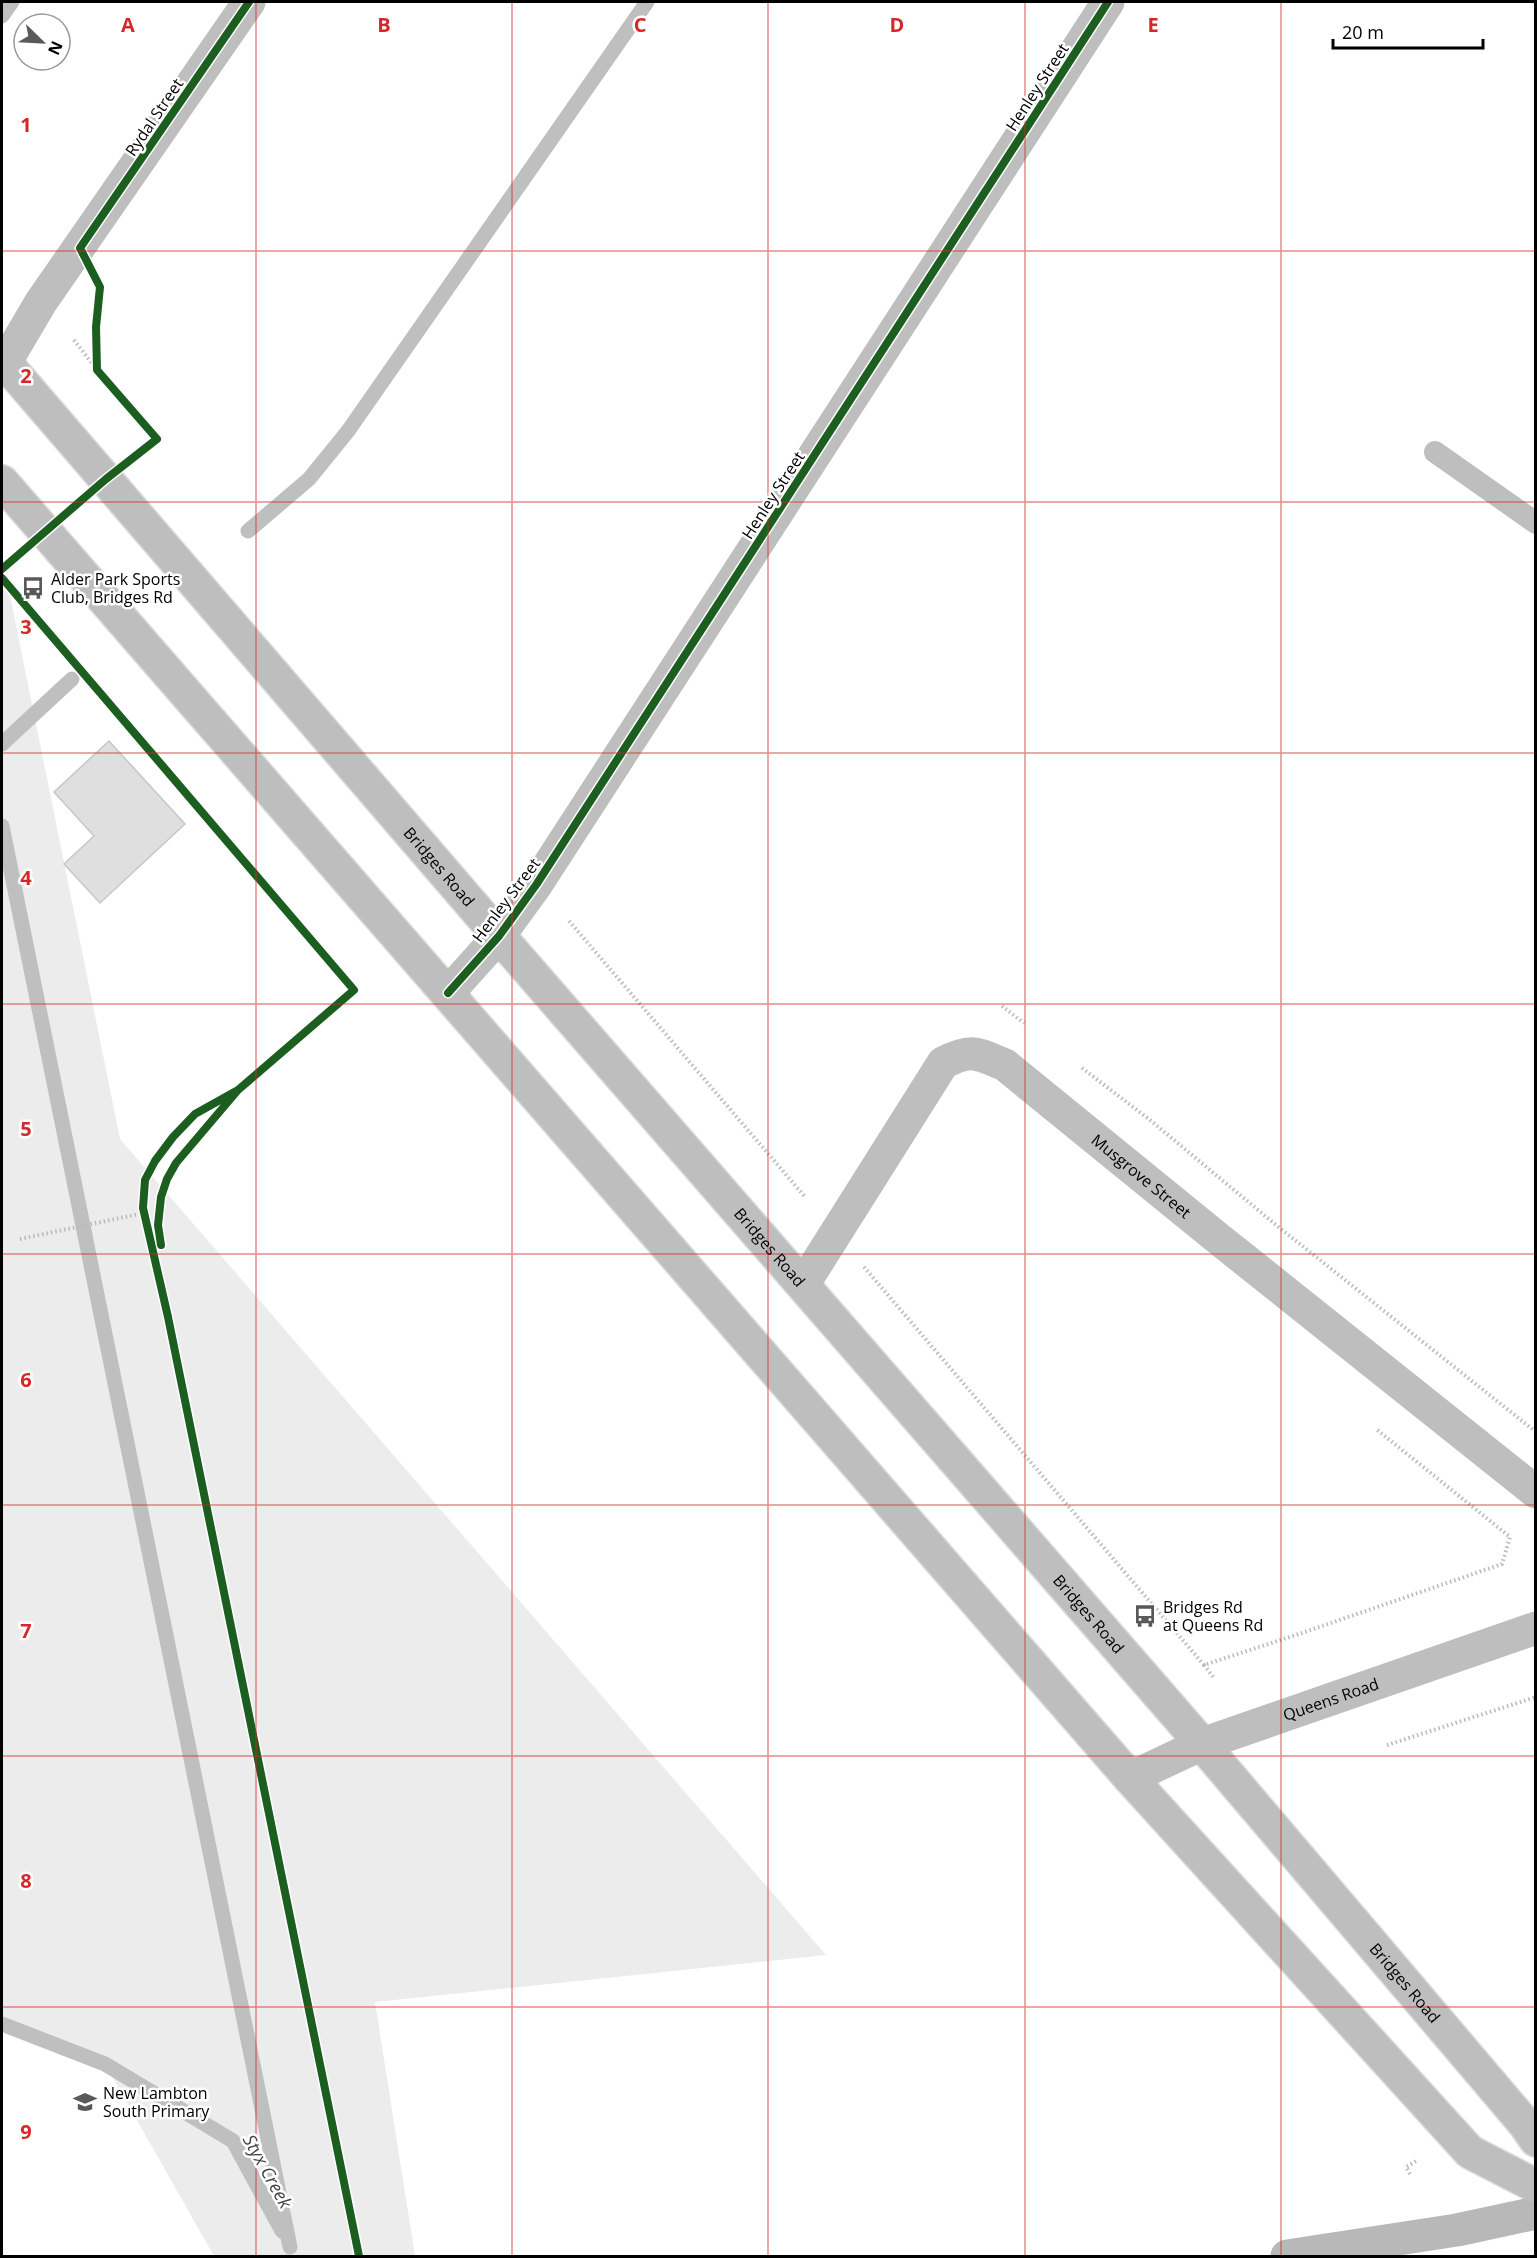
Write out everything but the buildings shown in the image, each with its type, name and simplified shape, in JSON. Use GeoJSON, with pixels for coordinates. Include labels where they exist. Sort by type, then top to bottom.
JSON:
{"type":"FeatureCollection","features":[{"type":"Feature","properties":{"kind":"main road","name":"Rydal Street"},"geometry":{"type":"LineString","coordinates":[[3,361],[41,302],[249,2]]}},
{"type":"Feature","properties":{"kind":"main road","name":"Henley Street"},"geometry":{"type":"LineString","coordinates":[[448,993],[499,936],[536,885],[1108,2]]}},
{"type":"Feature","properties":{"kind":"main road","name":"Bridges Road"},"geometry":{"type":"LineString","coordinates":[[3,361],[499,936],[1202,1744],[1525,2124],[1536,2140]]}},
{"type":"Feature","properties":{"kind":"main road"},"geometry":{"type":"LineString","coordinates":[[2,482],[1130,1778],[1470,2151],[1536,2186]]}},
{"type":"Feature","properties":{"kind":"main road","name":"Musgrove Street"},"geometry":{"type":"LineString","coordinates":[[803,1285],[943,1063],[961,1053],[979,1054],[1005,1065],[1536,1492]]}},
{"type":"Feature","properties":{"kind":"main road","name":"Queens Road"},"geometry":{"type":"LineString","coordinates":[[1130,1778],[1202,1744],[1536,1628]]}},
{"type":"Feature","properties":{"kind":"main road"},"geometry":{"type":"LineString","coordinates":[[1287,2256],[1457,2230],[1536,2213]]}},
{"type":"Feature","properties":{"kind":"lane"},"geometry":{"type":"LineString","coordinates":[[1435,452],[1536,523]]}},
{"type":"Feature","properties":{"kind":"path"},"geometry":{"type":"LineString","coordinates":[[74,340],[104,379]]}},
{"type":"Feature","properties":{"kind":"path"},"geometry":{"type":"LineString","coordinates":[[97,359],[97,370]]}},
{"type":"Feature","properties":{"kind":"path"},"geometry":{"type":"LineString","coordinates":[[569,921],[810,1203]]}},
{"type":"Feature","properties":{"kind":"path"},"geometry":{"type":"LineString","coordinates":[[1002,1006],[1030,1028]]}},
{"type":"Feature","properties":{"kind":"path"},"geometry":{"type":"LineString","coordinates":[[1076,1063],[1150,1120],[1536,1432]]}},
{"type":"Feature","properties":{"kind":"path"},"geometry":{"type":"LineString","coordinates":[[20,1239],[125,1216],[145,1215],[142,1202]]}},
{"type":"Feature","properties":{"kind":"path"},"geometry":{"type":"LineString","coordinates":[[863,1267],[1214,1678]]}},
{"type":"Feature","properties":{"kind":"path"},"geometry":{"type":"LineString","coordinates":[[1204,1665],[1502,1564],[1510,1537],[1376,1430]]}},
{"type":"Feature","properties":{"kind":"path"},"geometry":{"type":"LineString","coordinates":[[1387,1744],[1536,1697]]}},
{"type":"Feature","properties":{"kind":"path"},"geometry":{"type":"LineString","coordinates":[[1410,2174],[1406,2167],[1421,2158]]}},
{"type":"Feature","properties":{"kind":"shaded area"},"geometry":{"type":"Polygon","coordinates":[[[2,556],[120,1139],[826,1955],[375,2002],[415,2256],[214,2256],[105,2064],[2,2024],[2,556]]]}},
{"type":"Feature","properties":{"kind":"waterway"},"geometry":{"type":"LineString","coordinates":[[2,16],[12,2]]}},
{"type":"Feature","properties":{"kind":"waterway"},"geometry":{"type":"LineString","coordinates":[[248,531],[309,479],[348,431],[647,2]]}},
{"type":"Feature","properties":{"kind":"waterway"},"geometry":{"type":"LineString","coordinates":[[2,744],[72,679]]}},
{"type":"Feature","properties":{"kind":"waterway"},"geometry":{"type":"LineString","coordinates":[[2,826],[290,2247]]}},
{"type":"Feature","properties":{"kind":"waterway","name":"Styx Creek"},"geometry":{"type":"LineString","coordinates":[[2,2024],[105,2064],[233,2141],[282,2231]]}},
{"type":"Feature","properties":{"kind":"cycle path"},"geometry":{"type":"LineString","coordinates":[[2,569],[106,479],[157,439],[97,370],[96,327],[100,287],[80,248],[249,2]]}},
{"type":"Feature","properties":{"kind":"cycle path"},"geometry":{"type":"LineString","coordinates":[[448,993],[499,936],[536,885],[1108,2]]}},
{"type":"Feature","properties":{"kind":"cycle path"},"geometry":{"type":"LineString","coordinates":[[2,578],[354,990],[238,1090],[176,1163],[161,1197],[158,1225],[161,1245]]}},
{"type":"Feature","properties":{"kind":"cycle path"},"geometry":{"type":"LineString","coordinates":[[238,1090],[195,1114],[173,1137],[155,1161],[145,1180],[143,1208],[168,1317],[359,2256]]}},
{"type":"Feature","properties":{"kind":"place","name":"Alder Park Sports Club, Bridges Rd"},"geometry":{"type":"Point","coordinates":[33,588]}},
{"type":"Feature","properties":{"kind":"place","name":"Bridges Rd at Queens Rd"},"geometry":{"type":"Point","coordinates":[1145,1616]}},
{"type":"Feature","properties":{"kind":"place","name":"New Lambton South Primary"},"geometry":{"type":"Point","coordinates":[85,2102]}}]}
